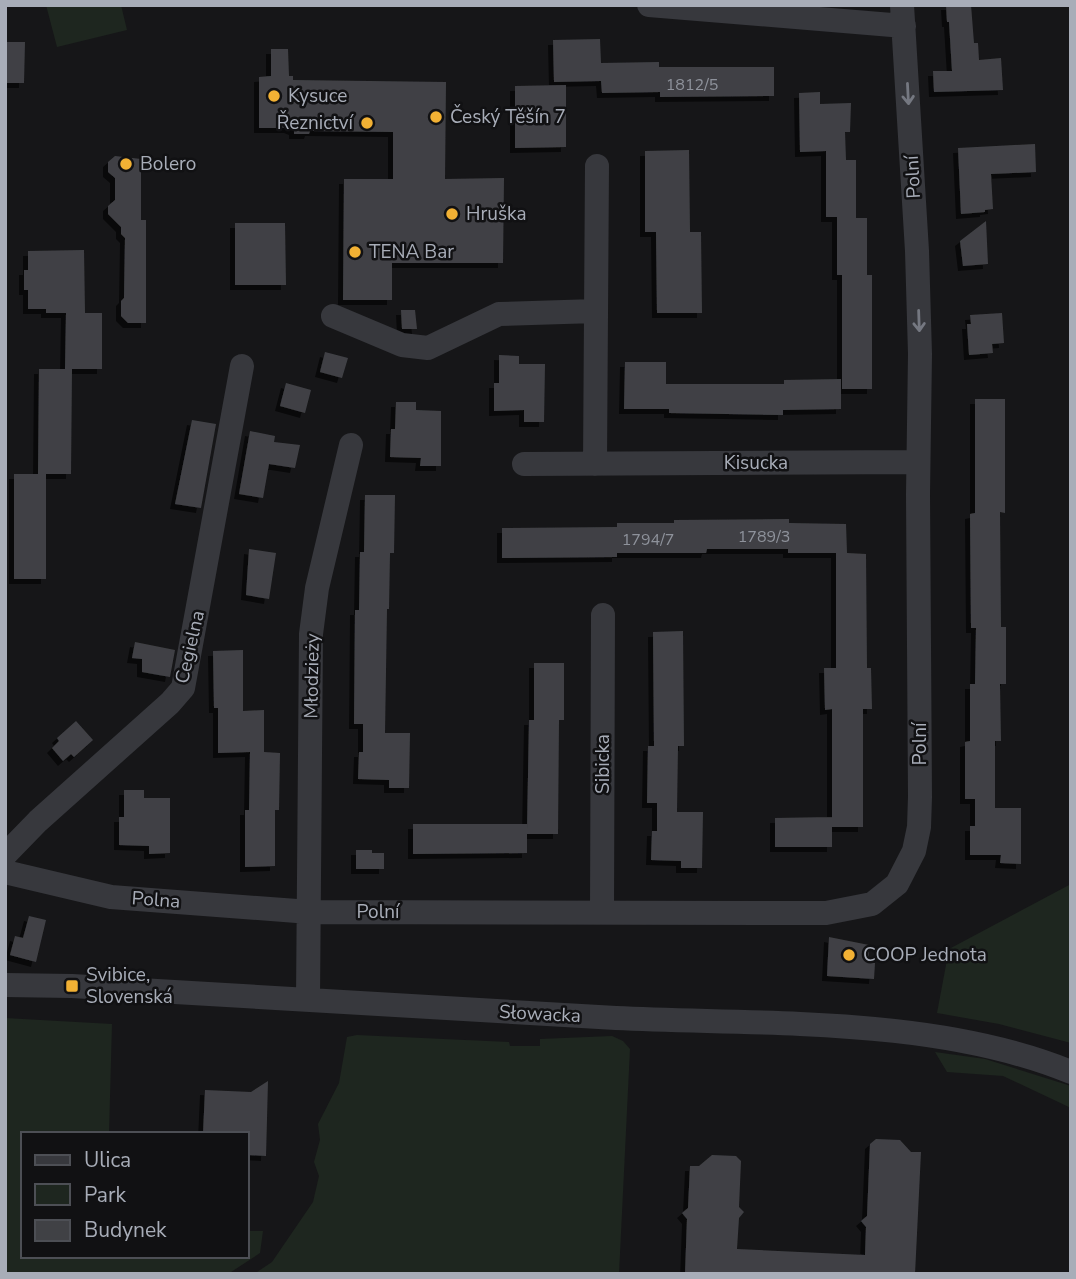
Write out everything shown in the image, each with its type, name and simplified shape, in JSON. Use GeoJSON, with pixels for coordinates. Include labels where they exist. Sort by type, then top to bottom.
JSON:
{"type":"FeatureCollection","features":[{"type":"Feature","properties":{"kind":"street"},"geometry":{"type":"LineString","coordinates":[[649,5],[903,15]]}},
{"type":"Feature","properties":{"kind":"street","name":"Polní"},"geometry":{"type":"LineString","coordinates":[[310,912],[826,913],[872,904],[897,884],[914,851],[919,827],[920,354],[917,251],[903,15]]}},
{"type":"Feature","properties":{"kind":"street"},"geometry":{"type":"LineString","coordinates":[[595,464],[597,166]]}},
{"type":"Feature","properties":{"kind":"street"},"geometry":{"type":"LineString","coordinates":[[333,316],[402,345],[428,348],[499,314],[596,311]]}},
{"type":"Feature","properties":{"kind":"street","name":"Cegielna"},"geometry":{"type":"LineString","coordinates":[[5,855],[38,821],[170,704],[183,688],[242,366]]}},
{"type":"Feature","properties":{"kind":"street","name":"Młodzieży"},"geometry":{"type":"LineString","coordinates":[[308,999],[311,634],[317,588],[351,445]]}},
{"type":"Feature","properties":{"kind":"street","name":"Kisucka"},"geometry":{"type":"LineString","coordinates":[[524,464],[918,462]]}},
{"type":"Feature","properties":{"kind":"street","name":"Sibicka"},"geometry":{"type":"LineString","coordinates":[[602,912],[603,615]]}},
{"type":"Feature","properties":{"kind":"street","name":"Polna"},"geometry":{"type":"LineString","coordinates":[[5,872],[111,897],[310,912]]}},
{"type":"Feature","properties":{"kind":"street","name":"Słowacka"},"geometry":{"type":"LineString","coordinates":[[5,985],[889,1031],[992,1047],[1071,1072]]}},
{"type":"Feature","properties":{"kind":"green space"},"geometry":{"type":"Polygon","coordinates":[[[46,5],[121,5],[127,30],[57,47],[46,5]]]}},
{"type":"Feature","properties":{"kind":"green space"},"geometry":{"type":"Polygon","coordinates":[[[1071,884],[1071,1043],[999,1024],[937,1013],[949,949],[1071,884]]]}},
{"type":"Feature","properties":{"kind":"green space"},"geometry":{"type":"Polygon","coordinates":[[[5,1018],[112,1024],[109,1132],[21,1132],[21,1258],[248,1258],[248,1231],[263,1231],[260,1253],[228,1274],[5,1274],[5,1018]]]}},
{"type":"Feature","properties":{"kind":"green space"},"geometry":{"type":"Polygon","coordinates":[[[357,1035],[509,1042],[510,1046],[540,1046],[540,1039],[612,1036],[623,1041],[630,1049],[619,1274],[254,1274],[272,1262],[313,1202],[319,1176],[314,1162],[320,1140],[318,1124],[339,1083],[347,1037],[357,1035]]]}},
{"type":"Feature","properties":{"kind":"green space"},"geometry":{"type":"Polygon","coordinates":[[[935,1052],[985,1059],[1071,1086],[1071,1108],[1003,1076],[947,1072],[935,1052]]]}},
{"type":"Feature","properties":{"kind":"building"},"geometry":{"type":"Polygon","coordinates":[[[946,5],[971,5],[974,43],[978,43],[979,60],[1001,58],[1003,90],[934,92],[933,71],[952,71],[946,5]]]}},
{"type":"Feature","properties":{"kind":"building"},"geometry":{"type":"Polygon","coordinates":[[[600,39],[601,63],[659,62],[659,67],[774,67],[774,96],[660,97],[660,92],[602,93],[601,81],[554,82],[553,40],[600,39]]]}},
{"type":"Feature","properties":{"kind":"building"},"geometry":{"type":"Polygon","coordinates":[[[5,42],[25,42],[24,83],[5,83],[5,42]]]}},
{"type":"Feature","properties":{"kind":"building"},"geometry":{"type":"Polygon","coordinates":[[[271,49],[288,49],[289,76],[293,76],[293,80],[446,82],[445,179],[504,178],[503,263],[392,263],[392,300],[343,300],[344,179],[393,179],[393,132],[310,131],[309,134],[294,134],[294,130],[289,128],[259,128],[259,77],[271,76],[271,49]]]}},
{"type":"Feature","properties":{"kind":"building"},"geometry":{"type":"Polygon","coordinates":[[[566,85],[566,147],[515,148],[515,86],[566,85]]]}},
{"type":"Feature","properties":{"kind":"building"},"geometry":{"type":"Polygon","coordinates":[[[820,92],[820,104],[851,103],[850,132],[845,132],[846,160],[856,160],[856,218],[867,218],[867,275],[872,275],[872,389],[842,389],[842,275],[837,275],[837,217],[826,217],[826,151],[800,152],[799,93],[820,92]]]}},
{"type":"Feature","properties":{"kind":"building"},"geometry":{"type":"Polygon","coordinates":[[[1035,144],[1036,172],[991,174],[993,209],[961,214],[958,148],[1035,144]]]}},
{"type":"Feature","properties":{"kind":"building"},"geometry":{"type":"Polygon","coordinates":[[[689,150],[690,232],[701,232],[702,313],[657,313],[656,232],[645,232],[645,151],[689,150]]]}},
{"type":"Feature","properties":{"kind":"building"},"geometry":{"type":"Polygon","coordinates":[[[115,156],[141,159],[141,220],[146,220],[146,323],[128,323],[121,316],[125,238],[121,234],[121,227],[108,214],[108,206],[115,200],[115,178],[108,172],[108,162],[115,156]]]}},
{"type":"Feature","properties":{"kind":"building"},"geometry":{"type":"Polygon","coordinates":[[[986,221],[988,264],[963,266],[960,241],[986,221]]]}},
{"type":"Feature","properties":{"kind":"building"},"geometry":{"type":"Polygon","coordinates":[[[235,223],[285,223],[286,285],[235,285],[235,223]]]}},
{"type":"Feature","properties":{"kind":"building"},"geometry":{"type":"Polygon","coordinates":[[[84,250],[85,313],[102,313],[102,369],[72,369],[71,474],[38,474],[39,369],[65,369],[66,313],[28,309],[24,270],[28,270],[28,251],[84,250]]]}},
{"type":"Feature","properties":{"kind":"building"},"geometry":{"type":"Polygon","coordinates":[[[401,310],[415,310],[417,329],[402,329],[401,310]]]}},
{"type":"Feature","properties":{"kind":"building"},"geometry":{"type":"Polygon","coordinates":[[[1002,313],[1004,343],[992,344],[993,353],[969,355],[967,324],[971,324],[970,315],[1002,313]]]}},
{"type":"Feature","properties":{"kind":"building"},"geometry":{"type":"Polygon","coordinates":[[[325,352],[348,358],[342,378],[320,372],[325,352]]]}},
{"type":"Feature","properties":{"kind":"building"},"geometry":{"type":"Polygon","coordinates":[[[499,355],[519,356],[519,364],[545,364],[544,422],[524,422],[524,410],[494,411],[494,383],[499,383],[499,355]]]}},
{"type":"Feature","properties":{"kind":"building"},"geometry":{"type":"Polygon","coordinates":[[[625,362],[666,362],[666,384],[784,384],[784,380],[841,379],[841,409],[783,410],[783,415],[669,413],[669,409],[624,409],[625,362]]]}},
{"type":"Feature","properties":{"kind":"building"},"geometry":{"type":"Polygon","coordinates":[[[286,383],[311,390],[305,413],[280,406],[286,383]]]}},
{"type":"Feature","properties":{"kind":"building"},"geometry":{"type":"Polygon","coordinates":[[[975,399],[1005,399],[1005,513],[1000,512],[1001,627],[1006,627],[1006,684],[1000,684],[1001,741],[995,741],[995,808],[1021,808],[1021,864],[1000,863],[1001,855],[970,855],[970,826],[975,826],[975,799],[965,799],[965,742],[970,741],[970,684],[975,684],[976,628],[971,628],[970,514],[975,513],[975,399]]]}},
{"type":"Feature","properties":{"kind":"building"},"geometry":{"type":"Polygon","coordinates":[[[396,402],[416,402],[416,410],[441,411],[441,466],[420,466],[421,458],[390,457],[396,402]]]}},
{"type":"Feature","properties":{"kind":"building"},"geometry":{"type":"Polygon","coordinates":[[[192,420],[216,424],[201,508],[175,504],[192,420]]]}},
{"type":"Feature","properties":{"kind":"building"},"geometry":{"type":"Polygon","coordinates":[[[250,431],[275,436],[274,442],[300,445],[295,468],[269,464],[263,498],[239,494],[250,431]]]}},
{"type":"Feature","properties":{"kind":"building"},"geometry":{"type":"Polygon","coordinates":[[[14,474],[46,474],[46,579],[14,579],[14,474]]]}},
{"type":"Feature","properties":{"kind":"building"},"geometry":{"type":"Polygon","coordinates":[[[365,495],[395,495],[394,553],[390,553],[387,609],[385,733],[410,733],[409,788],[389,788],[389,780],[358,779],[359,752],[363,752],[363,724],[354,724],[355,610],[359,610],[365,495]]]}},
{"type":"Feature","properties":{"kind":"building"},"geometry":{"type":"Polygon","coordinates":[[[789,519],[789,523],[846,524],[847,553],[866,554],[867,668],[871,668],[872,709],[863,709],[863,827],[832,827],[832,709],[825,710],[824,668],[836,668],[836,553],[788,553],[788,549],[707,549],[706,553],[617,553],[617,557],[502,558],[502,528],[617,527],[617,523],[674,523],[674,520],[789,519]]]}},
{"type":"Feature","properties":{"kind":"building"},"geometry":{"type":"Polygon","coordinates":[[[249,549],[276,553],[269,599],[246,595],[249,549]]]}},
{"type":"Feature","properties":{"kind":"building"},"geometry":{"type":"Polygon","coordinates":[[[683,631],[684,746],[678,746],[677,812],[703,812],[702,868],[681,868],[681,861],[651,860],[652,831],[657,831],[657,803],[647,803],[648,746],[654,746],[653,632],[683,631]]]}},
{"type":"Feature","properties":{"kind":"building"},"geometry":{"type":"Polygon","coordinates":[[[135,642],[175,650],[170,677],[142,672],[142,659],[132,658],[135,642]]]}},
{"type":"Feature","properties":{"kind":"building"},"geometry":{"type":"Polygon","coordinates":[[[243,650],[243,711],[264,710],[264,752],[280,753],[279,810],[275,810],[275,866],[245,867],[245,810],[249,810],[250,752],[218,753],[218,708],[214,708],[213,651],[243,650]]]}},
{"type":"Feature","properties":{"kind":"building"},"geometry":{"type":"Polygon","coordinates":[[[534,663],[564,663],[564,720],[559,720],[558,834],[527,834],[527,853],[413,854],[413,824],[527,824],[527,831],[529,720],[534,720],[534,663]]]}},
{"type":"Feature","properties":{"kind":"building"},"geometry":{"type":"Polygon","coordinates":[[[76,721],[93,740],[74,757],[71,754],[63,761],[52,748],[59,741],[57,738],[76,721]]]}},
{"type":"Feature","properties":{"kind":"building"},"geometry":{"type":"Polygon","coordinates":[[[124,790],[144,790],[144,798],[170,798],[170,853],[149,854],[149,846],[119,845],[119,817],[124,817],[124,790]]]}},
{"type":"Feature","properties":{"kind":"building"},"geometry":{"type":"Polygon","coordinates":[[[832,817],[832,847],[775,847],[775,818],[832,817]]]}},
{"type":"Feature","properties":{"kind":"building"},"geometry":{"type":"Polygon","coordinates":[[[356,850],[384,853],[384,869],[356,869],[356,850]]]}},
{"type":"Feature","properties":{"kind":"building"},"geometry":{"type":"Polygon","coordinates":[[[29,916],[46,920],[36,962],[10,955],[15,936],[23,938],[29,916]]]}},
{"type":"Feature","properties":{"kind":"building"},"geometry":{"type":"Polygon","coordinates":[[[829,937],[869,945],[869,963],[875,963],[874,979],[827,976],[829,937]]]}},
{"type":"Feature","properties":{"kind":"building"},"geometry":{"type":"Polygon","coordinates":[[[268,1081],[266,1156],[248,1155],[248,1132],[203,1132],[205,1090],[251,1092],[268,1081]]]}},
{"type":"Feature","properties":{"kind":"building"},"geometry":{"type":"Polygon","coordinates":[[[876,1139],[900,1140],[911,1152],[921,1152],[915,1274],[685,1274],[687,1219],[682,1213],[688,1208],[690,1166],[699,1166],[712,1155],[736,1156],[741,1161],[739,1207],[744,1212],[739,1218],[737,1249],[865,1255],[866,1227],[861,1221],[867,1216],[870,1144],[876,1139]]]}},
{"type":"Feature","properties":{"kind":"place","name":"Kysuce"},"geometry":{"type":"Point","coordinates":[274,96]}},
{"type":"Feature","properties":{"kind":"place","name":"Český Těšín 7"},"geometry":{"type":"Point","coordinates":[436,117]}},
{"type":"Feature","properties":{"kind":"place","name":"Řeznictví"},"geometry":{"type":"Point","coordinates":[367,123]}},
{"type":"Feature","properties":{"kind":"place","name":"Bolero"},"geometry":{"type":"Point","coordinates":[126,164]}},
{"type":"Feature","properties":{"kind":"place","name":"Hruška"},"geometry":{"type":"Point","coordinates":[452,214]}},
{"type":"Feature","properties":{"kind":"place","name":"TENA Bar"},"geometry":{"type":"Point","coordinates":[355,252]}},
{"type":"Feature","properties":{"kind":"place","name":"COOP Jednota"},"geometry":{"type":"Point","coordinates":[849,955]}},
{"type":"Feature","properties":{"kind":"place","name":"Svibice, Slovenská"},"geometry":{"type":"Point","coordinates":[72,986]}}]}
